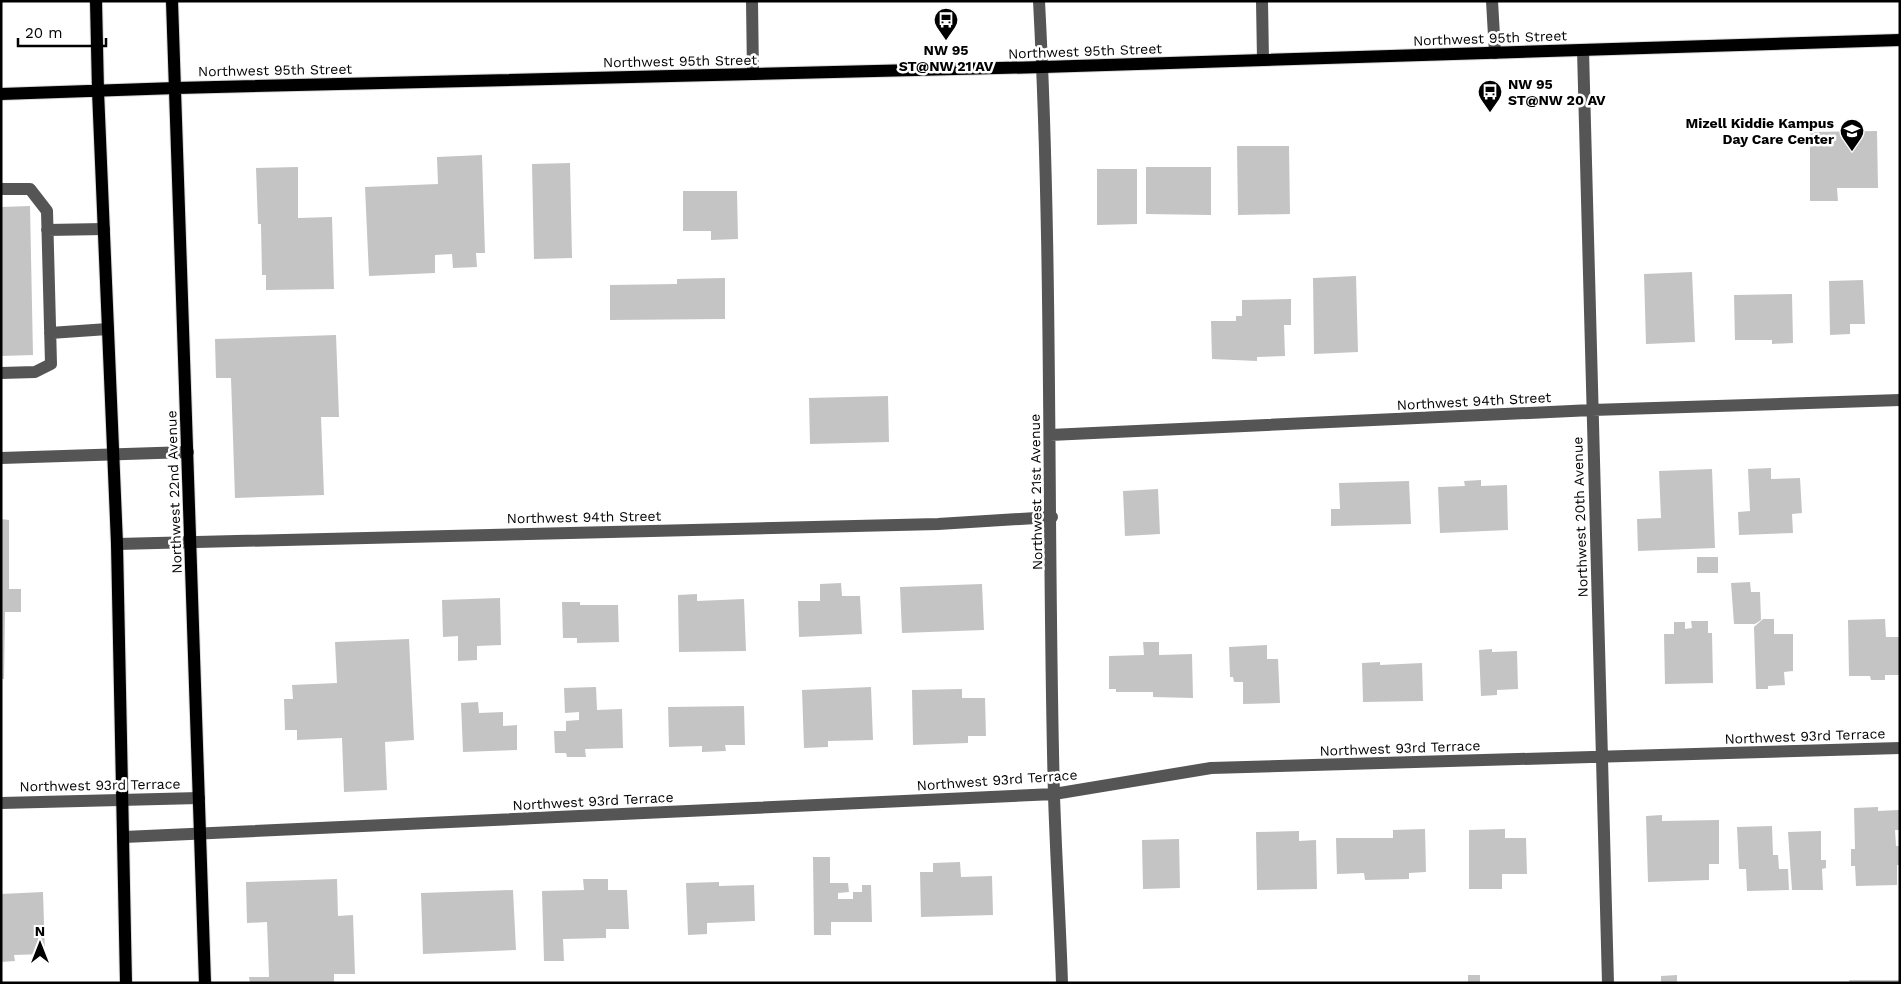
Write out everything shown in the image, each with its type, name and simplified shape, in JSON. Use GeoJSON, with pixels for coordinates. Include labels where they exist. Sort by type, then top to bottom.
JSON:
{"type":"FeatureCollection","features":[{"type":"Feature","properties":{"kind":"main road"},"geometry":{"type":"LineString","coordinates":[[96,1],[117,544],[124,799],[126,983]]}},
{"type":"Feature","properties":{"kind":"main road","name":"Northwest 22nd Avenue"},"geometry":{"type":"LineString","coordinates":[[172,1],[204,983]]}},
{"type":"Feature","properties":{"kind":"main road","name":"Northwest 95th Street"},"geometry":{"type":"LineString","coordinates":[[1,94],[1043,67],[1900,40]]}},
{"type":"Feature","properties":{"kind":"street"},"geometry":{"type":"LineString","coordinates":[[752,1],[753,74]]}},
{"type":"Feature","properties":{"kind":"street","name":"Northwest 21st Avenue"},"geometry":{"type":"LineString","coordinates":[[1039,1],[1043,67],[1052,517],[1054,794],[1062,983]]}},
{"type":"Feature","properties":{"kind":"street"},"geometry":{"type":"LineString","coordinates":[[1262,1],[1263,60]]}},
{"type":"Feature","properties":{"kind":"street"},"geometry":{"type":"LineString","coordinates":[[1492,1],[1495,52]]}},
{"type":"Feature","properties":{"kind":"street","name":"Northwest 20th Avenue"},"geometry":{"type":"LineString","coordinates":[[1583,50],[1608,983]]}},
{"type":"Feature","properties":{"kind":"street"},"geometry":{"type":"LineString","coordinates":[[1,189],[30,190],[47,211],[51,364],[35,372],[1,373]]}},
{"type":"Feature","properties":{"kind":"street"},"geometry":{"type":"LineString","coordinates":[[47,230],[104,229]]}},
{"type":"Feature","properties":{"kind":"street"},"geometry":{"type":"LineString","coordinates":[[50,333],[108,329]]}},
{"type":"Feature","properties":{"kind":"street","name":"Northwest 94th Street"},"geometry":{"type":"LineString","coordinates":[[1050,435],[1592,410],[1900,400]]}},
{"type":"Feature","properties":{"kind":"street"},"geometry":{"type":"LineString","coordinates":[[1,458],[188,452]]}},
{"type":"Feature","properties":{"kind":"street","name":"Northwest 94th Street"},"geometry":{"type":"LineString","coordinates":[[117,544],[938,524],[1052,517]]}},
{"type":"Feature","properties":{"kind":"street","name":"Northwest 93rd Terrace"},"geometry":{"type":"LineString","coordinates":[[124,836],[1054,794],[1211,768],[1900,748]]}},
{"type":"Feature","properties":{"kind":"street","name":"Northwest 93rd Terrace"},"geometry":{"type":"LineString","coordinates":[[1,803],[199,798]]}},
{"type":"Feature","properties":{"kind":"building"},"geometry":{"type":"Polygon","coordinates":[[[1877,131],[1878,188],[1837,188],[1838,201],[1810,201],[1810,132],[1877,131]]]}},
{"type":"Feature","properties":{"kind":"building"},"geometry":{"type":"Polygon","coordinates":[[[1237,146],[1289,146],[1290,214],[1238,215],[1237,146]]]}},
{"type":"Feature","properties":{"kind":"building"},"geometry":{"type":"Polygon","coordinates":[[[482,155],[485,253],[476,253],[477,267],[453,268],[452,254],[435,255],[435,273],[369,276],[365,187],[438,184],[437,157],[482,155]]]}},
{"type":"Feature","properties":{"kind":"building"},"geometry":{"type":"Polygon","coordinates":[[[570,163],[572,258],[534,259],[532,164],[570,163]]]}},
{"type":"Feature","properties":{"kind":"building"},"geometry":{"type":"Polygon","coordinates":[[[298,167],[298,218],[332,217],[334,289],[266,290],[266,275],[262,275],[261,224],[258,224],[256,168],[298,167]]]}},
{"type":"Feature","properties":{"kind":"building"},"geometry":{"type":"Polygon","coordinates":[[[1146,167],[1211,167],[1211,215],[1146,214],[1146,167]]]}},
{"type":"Feature","properties":{"kind":"building"},"geometry":{"type":"Polygon","coordinates":[[[1097,169],[1137,169],[1137,224],[1097,225],[1097,169]]]}},
{"type":"Feature","properties":{"kind":"building"},"geometry":{"type":"Polygon","coordinates":[[[683,191],[737,191],[738,239],[711,240],[711,231],[683,231],[683,191]]]}},
{"type":"Feature","properties":{"kind":"building"},"geometry":{"type":"Polygon","coordinates":[[[30,206],[33,355],[1,356],[1,207],[30,206]]]}},
{"type":"Feature","properties":{"kind":"building"},"geometry":{"type":"Polygon","coordinates":[[[1692,272],[1695,342],[1646,344],[1644,274],[1692,272]]]}},
{"type":"Feature","properties":{"kind":"building"},"geometry":{"type":"Polygon","coordinates":[[[1356,276],[1358,352],[1314,354],[1313,278],[1356,276]]]}},
{"type":"Feature","properties":{"kind":"building"},"geometry":{"type":"Polygon","coordinates":[[[725,278],[725,319],[610,320],[610,285],[677,284],[677,279],[725,278]]]}},
{"type":"Feature","properties":{"kind":"building"},"geometry":{"type":"Polygon","coordinates":[[[1863,280],[1865,324],[1850,324],[1850,334],[1830,335],[1829,281],[1863,280]]]}},
{"type":"Feature","properties":{"kind":"building"},"geometry":{"type":"Polygon","coordinates":[[[1792,294],[1793,343],[1772,344],[1772,340],[1735,340],[1734,295],[1792,294]]]}},
{"type":"Feature","properties":{"kind":"building"},"geometry":{"type":"Polygon","coordinates":[[[1291,299],[1291,325],[1284,325],[1285,356],[1257,357],[1257,361],[1212,359],[1211,321],[1236,321],[1236,316],[1242,316],[1242,300],[1291,299]]]}},
{"type":"Feature","properties":{"kind":"building"},"geometry":{"type":"Polygon","coordinates":[[[336,335],[339,417],[321,417],[324,495],[235,498],[231,378],[216,378],[215,339],[336,335]]]}},
{"type":"Feature","properties":{"kind":"building"},"geometry":{"type":"Polygon","coordinates":[[[888,396],[889,442],[810,444],[809,398],[888,396]]]}},
{"type":"Feature","properties":{"kind":"building"},"geometry":{"type":"Polygon","coordinates":[[[1771,468],[1771,479],[1800,478],[1802,513],[1792,514],[1793,533],[1739,535],[1738,512],[1750,511],[1748,469],[1771,468]]]}},
{"type":"Feature","properties":{"kind":"building"},"geometry":{"type":"Polygon","coordinates":[[[1712,469],[1715,548],[1638,551],[1637,519],[1661,518],[1659,471],[1712,469]]]}},
{"type":"Feature","properties":{"kind":"building"},"geometry":{"type":"Polygon","coordinates":[[[1481,480],[1481,486],[1507,485],[1508,530],[1440,533],[1438,487],[1465,486],[1464,481],[1481,480]]]}},
{"type":"Feature","properties":{"kind":"building"},"geometry":{"type":"Polygon","coordinates":[[[1409,481],[1411,524],[1331,526],[1331,509],[1340,509],[1339,483],[1409,481]]]}},
{"type":"Feature","properties":{"kind":"building"},"geometry":{"type":"Polygon","coordinates":[[[1158,489],[1160,534],[1125,536],[1123,491],[1158,489]]]}},
{"type":"Feature","properties":{"kind":"building"},"geometry":{"type":"Polygon","coordinates":[[[1,519],[9,520],[9,589],[21,589],[21,612],[5,612],[4,679],[1,679],[1,519]]]}},
{"type":"Feature","properties":{"kind":"building"},"geometry":{"type":"Polygon","coordinates":[[[1697,557],[1718,557],[1718,573],[1697,573],[1697,557]]]}},
{"type":"Feature","properties":{"kind":"building"},"geometry":{"type":"Polygon","coordinates":[[[1750,582],[1751,592],[1760,592],[1761,620],[1755,624],[1734,624],[1731,583],[1750,582]]]}},
{"type":"Feature","properties":{"kind":"building"},"geometry":{"type":"Polygon","coordinates":[[[841,583],[842,596],[860,596],[862,634],[799,637],[798,601],[820,601],[820,584],[841,583]]]}},
{"type":"Feature","properties":{"kind":"building"},"geometry":{"type":"Polygon","coordinates":[[[982,584],[984,630],[902,633],[900,587],[982,584]]]}},
{"type":"Feature","properties":{"kind":"building"},"geometry":{"type":"Polygon","coordinates":[[[697,594],[697,601],[744,599],[746,651],[679,652],[678,595],[697,594]]]}},
{"type":"Feature","properties":{"kind":"building"},"geometry":{"type":"Polygon","coordinates":[[[500,598],[501,645],[477,646],[477,660],[458,661],[458,636],[443,637],[442,600],[500,598]]]}},
{"type":"Feature","properties":{"kind":"building"},"geometry":{"type":"Polygon","coordinates":[[[562,602],[580,602],[580,605],[618,605],[619,642],[577,643],[577,638],[563,638],[562,602]]]}},
{"type":"Feature","properties":{"kind":"building"},"geometry":{"type":"Polygon","coordinates":[[[1763,619],[1774,619],[1774,634],[1793,634],[1793,671],[1784,672],[1785,685],[1768,686],[1768,689],[1756,689],[1754,627],[1763,619]]]}},
{"type":"Feature","properties":{"kind":"building"},"geometry":{"type":"Polygon","coordinates":[[[1885,619],[1886,637],[1900,637],[1900,675],[1885,675],[1885,680],[1871,680],[1870,676],[1849,676],[1848,620],[1885,619]]]}},
{"type":"Feature","properties":{"kind":"building"},"geometry":{"type":"Polygon","coordinates":[[[1691,621],[1708,621],[1708,633],[1712,633],[1713,683],[1665,684],[1664,634],[1674,634],[1674,622],[1685,622],[1685,629],[1692,628],[1691,621]]]}},
{"type":"Feature","properties":{"kind":"building"},"geometry":{"type":"Polygon","coordinates":[[[409,639],[414,740],[385,742],[387,790],[344,792],[342,738],[297,740],[297,730],[285,730],[284,699],[293,699],[292,685],[337,683],[335,642],[409,639]]]}},
{"type":"Feature","properties":{"kind":"building"},"geometry":{"type":"Polygon","coordinates":[[[1143,642],[1159,642],[1159,655],[1192,654],[1193,698],[1153,697],[1153,692],[1116,692],[1116,689],[1109,689],[1109,656],[1144,655],[1143,642]]]}},
{"type":"Feature","properties":{"kind":"building"},"geometry":{"type":"Polygon","coordinates":[[[1267,645],[1267,659],[1278,659],[1280,703],[1243,704],[1243,682],[1234,682],[1233,677],[1230,677],[1229,647],[1267,645]]]}},
{"type":"Feature","properties":{"kind":"building"},"geometry":{"type":"Polygon","coordinates":[[[1492,649],[1492,652],[1517,651],[1518,689],[1497,690],[1497,695],[1481,696],[1479,650],[1492,649]]]}},
{"type":"Feature","properties":{"kind":"building"},"geometry":{"type":"Polygon","coordinates":[[[1380,662],[1380,665],[1422,663],[1423,701],[1363,702],[1362,663],[1380,662]]]}},
{"type":"Feature","properties":{"kind":"building"},"geometry":{"type":"Polygon","coordinates":[[[596,687],[597,710],[622,709],[623,748],[585,749],[586,757],[567,757],[566,753],[555,753],[554,731],[566,731],[566,721],[579,720],[579,712],[565,713],[564,688],[596,687]]]}},
{"type":"Feature","properties":{"kind":"building"},"geometry":{"type":"Polygon","coordinates":[[[871,687],[873,740],[828,741],[828,747],[804,748],[802,690],[871,687]]]}},
{"type":"Feature","properties":{"kind":"building"},"geometry":{"type":"Polygon","coordinates":[[[962,689],[962,698],[985,698],[986,736],[968,736],[968,743],[913,745],[912,690],[962,689]]]}},
{"type":"Feature","properties":{"kind":"building"},"geometry":{"type":"Polygon","coordinates":[[[478,702],[479,713],[503,712],[503,726],[517,725],[517,750],[463,752],[461,703],[478,702]]]}},
{"type":"Feature","properties":{"kind":"building"},"geometry":{"type":"Polygon","coordinates":[[[744,706],[745,745],[725,745],[726,751],[702,752],[702,746],[669,747],[668,707],[744,706]]]}},
{"type":"Feature","properties":{"kind":"building"},"geometry":{"type":"Polygon","coordinates":[[[1878,807],[1878,811],[1899,810],[1899,830],[1895,830],[1896,846],[1900,846],[1900,865],[1897,865],[1897,885],[1856,886],[1855,866],[1851,866],[1851,849],[1855,849],[1854,808],[1878,807]]]}},
{"type":"Feature","properties":{"kind":"building"},"geometry":{"type":"Polygon","coordinates":[[[1662,815],[1662,821],[1719,820],[1719,864],[1709,864],[1709,880],[1648,882],[1646,816],[1662,815]]]}},
{"type":"Feature","properties":{"kind":"building"},"geometry":{"type":"Polygon","coordinates":[[[1772,826],[1773,855],[1778,855],[1779,869],[1788,869],[1789,890],[1747,891],[1746,869],[1739,869],[1737,827],[1772,826]]]}},
{"type":"Feature","properties":{"kind":"building"},"geometry":{"type":"Polygon","coordinates":[[[1425,829],[1426,872],[1409,873],[1409,879],[1365,880],[1364,873],[1337,874],[1336,838],[1393,838],[1393,830],[1425,829]]]}},
{"type":"Feature","properties":{"kind":"building"},"geometry":{"type":"Polygon","coordinates":[[[1505,829],[1505,838],[1526,838],[1527,874],[1502,874],[1502,889],[1469,889],[1469,830],[1505,829]]]}},
{"type":"Feature","properties":{"kind":"building"},"geometry":{"type":"Polygon","coordinates":[[[1299,831],[1299,841],[1316,840],[1317,889],[1257,890],[1256,832],[1299,831]]]}},
{"type":"Feature","properties":{"kind":"building"},"geometry":{"type":"Polygon","coordinates":[[[1821,831],[1821,860],[1826,860],[1826,868],[1822,869],[1823,890],[1792,890],[1788,832],[1821,831]]]}},
{"type":"Feature","properties":{"kind":"building"},"geometry":{"type":"Polygon","coordinates":[[[1179,839],[1180,888],[1143,889],[1142,840],[1179,839]]]}},
{"type":"Feature","properties":{"kind":"building"},"geometry":{"type":"Polygon","coordinates":[[[813,857],[830,857],[830,883],[848,883],[849,892],[838,893],[838,899],[853,899],[853,892],[862,892],[862,885],[871,885],[872,922],[831,922],[831,935],[814,935],[813,857]]]}},
{"type":"Feature","properties":{"kind":"building"},"geometry":{"type":"Polygon","coordinates":[[[960,862],[961,877],[992,876],[993,915],[921,917],[920,872],[933,872],[933,863],[960,862]]]}},
{"type":"Feature","properties":{"kind":"building"},"geometry":{"type":"Polygon","coordinates":[[[337,879],[338,916],[353,915],[355,974],[334,974],[334,983],[250,983],[249,977],[269,977],[267,922],[247,923],[246,882],[337,879]]]}},
{"type":"Feature","properties":{"kind":"building"},"geometry":{"type":"Polygon","coordinates":[[[583,879],[608,879],[608,890],[627,890],[629,929],[606,929],[606,938],[563,939],[564,961],[544,961],[542,891],[584,890],[583,879]]]}},
{"type":"Feature","properties":{"kind":"building"},"geometry":{"type":"Polygon","coordinates":[[[719,882],[719,886],[754,885],[755,921],[707,923],[707,934],[688,935],[686,883],[719,882]]]}},
{"type":"Feature","properties":{"kind":"building"},"geometry":{"type":"Polygon","coordinates":[[[513,890],[516,950],[423,954],[421,893],[513,890]]]}},
{"type":"Feature","properties":{"kind":"building"},"geometry":{"type":"Polygon","coordinates":[[[43,892],[45,954],[14,955],[15,961],[1,962],[1,894],[43,892]]]}},
{"type":"Feature","properties":{"kind":"building"},"geometry":{"type":"Polygon","coordinates":[[[1468,975],[1480,975],[1480,983],[1468,983],[1468,975]]]}},
{"type":"Feature","properties":{"kind":"building"},"geometry":{"type":"Polygon","coordinates":[[[1677,975],[1677,983],[1661,983],[1661,976],[1677,975]]]}},
{"type":"Feature","properties":{"kind":"building"},"geometry":{"type":"Polygon","coordinates":[[[1849,980],[1900,980],[1900,983],[1850,983],[1849,980]]]}},
{"type":"Feature","properties":{"kind":"place","name":"NW 95 ST@NW 21 AV"},"geometry":{"type":"Point","coordinates":[946,41]}},
{"type":"Feature","properties":{"kind":"place","name":"NW 95 ST@NW 20 AV"},"geometry":{"type":"Point","coordinates":[1490,113]}},
{"type":"Feature","properties":{"kind":"place","name":"Mizell Kiddie Kampus Day Care Center"},"geometry":{"type":"Point","coordinates":[1852,152]}}]}
